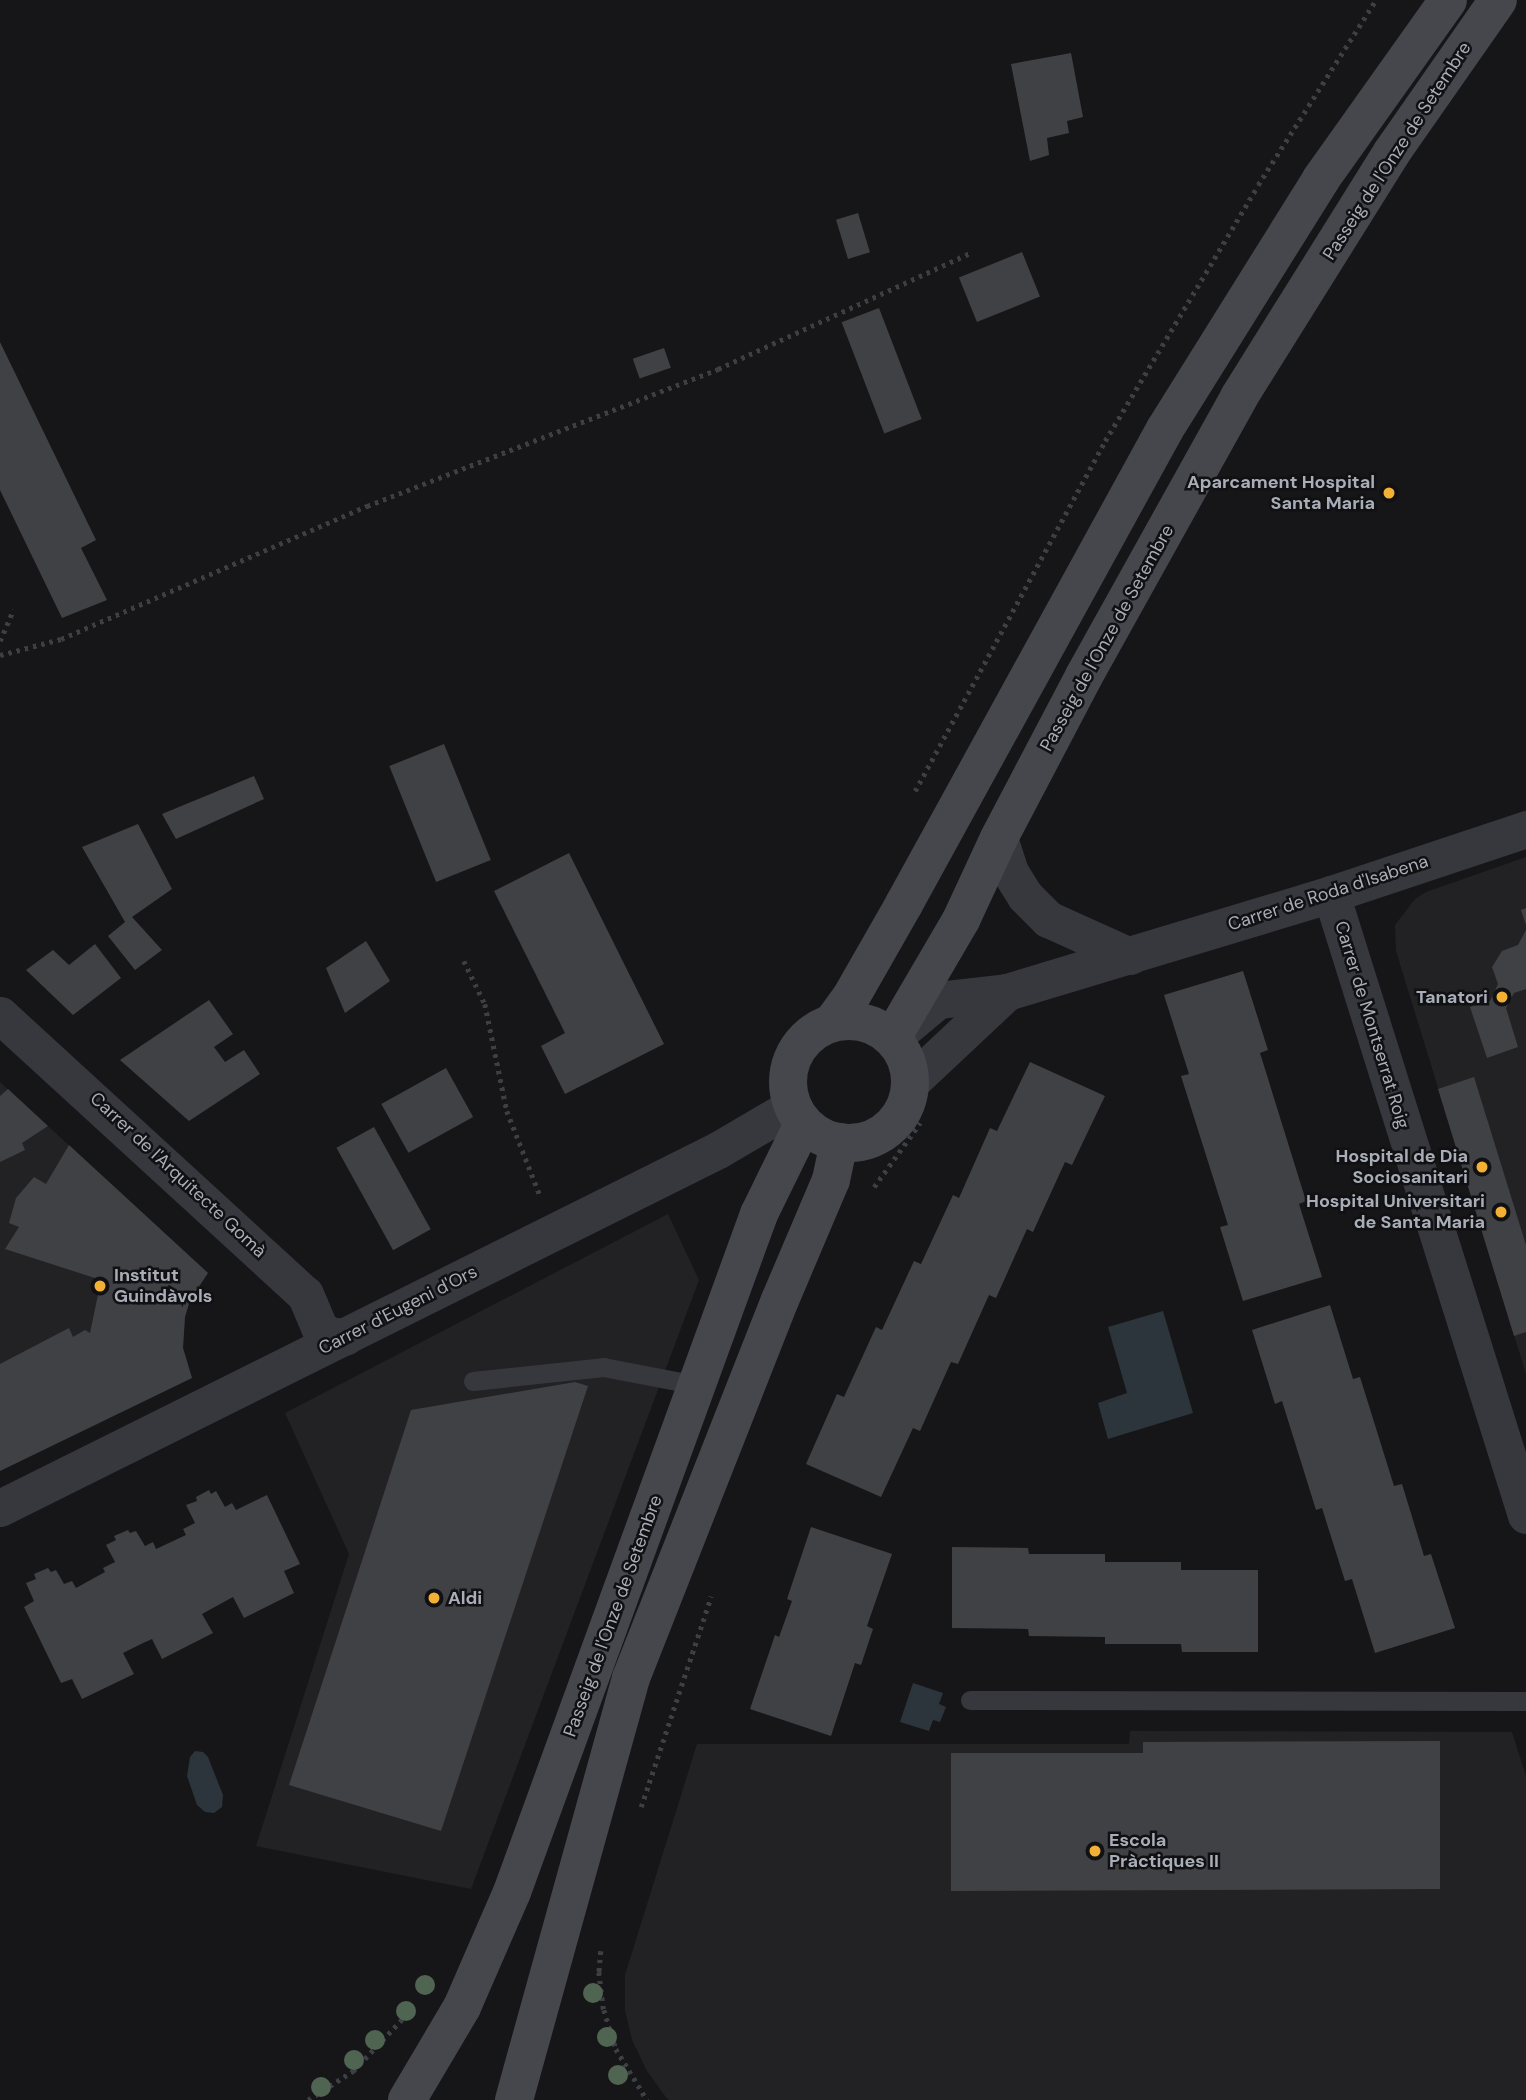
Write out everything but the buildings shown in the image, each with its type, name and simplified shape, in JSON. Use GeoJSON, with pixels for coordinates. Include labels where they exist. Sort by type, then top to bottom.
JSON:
{"type":"FeatureCollection","features":[{"type":"Feature","properties":{"kind":"street"},"geometry":{"type":"LineString","coordinates":[[832,1023],[851,997],[904,904],[1165,429],[1321,179],[1448,0]]}},
{"type":"Feature","properties":{"kind":"street","name":"Passeig de l'Onze de Setembre"},"geometry":{"type":"LineString","coordinates":[[892,1038],[961,920],[999,838],[1084,676],[1239,397],[1392,152],[1498,0]]}},
{"type":"Feature","properties":{"kind":"street","name":"Carrer de Roda d'Isabena"},"geometry":{"type":"LineString","coordinates":[[892,1038],[938,1000],[1007,992],[1331,894],[1526,829]]}},
{"type":"Feature","properties":{"kind":"street"},"geometry":{"type":"LineString","coordinates":[[999,838],[1010,872],[1020,888],[1048,919],[1130,956]]}},
{"type":"Feature","properties":{"kind":"street","name":"Carrer de Montserrat Roig"},"geometry":{"type":"LineString","coordinates":[[1331,894],[1526,1515]]}},
{"type":"Feature","properties":{"kind":"street","name":"Carrer de Roda d'Isabena"},"geometry":{"type":"LineString","coordinates":[[910,1083],[1007,992]]}},
{"type":"Feature","properties":{"kind":"street","name":"Carrer de l'Arquitecte Gomà"},"geometry":{"type":"LineString","coordinates":[[0,1015],[305,1294],[318,1327],[327,1335],[345,1337]]}},
{"type":"Feature","properties":{"kind":"street"},"geometry":{"type":"LineString","coordinates":[[848,1020],[864,1022],[892,1038],[908,1067],[910,1083],[906,1104],[896,1122],[879,1135],[860,1142],[839,1142],[820,1136],[798,1115],[787,1086],[790,1065],[799,1046],[814,1031],[848,1020]]}},
{"type":"Feature","properties":{"kind":"street","name":"Passeig de l'Onze de Setembre"},"geometry":{"type":"LineString","coordinates":[[407,2100],[461,2007],[512,1892],[759,1214],[798,1115]]}},
{"type":"Feature","properties":{"kind":"street","name":"Carrer d'Eugeni d'Ors"},"geometry":{"type":"LineString","coordinates":[[0,1508],[718,1150],[798,1115]]}},
{"type":"Feature","properties":{"kind":"street"},"geometry":{"type":"LineString","coordinates":[[513,2100],[631,1678],[780,1300],[831,1180],[839,1142]]}},
{"type":"Feature","properties":{"kind":"lane"},"geometry":{"type":"LineString","coordinates":[[473,1381],[603,1367],[697,1385]]}},
{"type":"Feature","properties":{"kind":"lane"},"geometry":{"type":"LineString","coordinates":[[970,1700],[1526,1701]]}},
{"type":"Feature","properties":{"kind":"path"},"geometry":{"type":"LineString","coordinates":[[0,656],[61,639],[367,506],[718,369],[972,252]]}},
{"type":"Feature","properties":{"kind":"path"},"geometry":{"type":"LineString","coordinates":[[0,641],[13,610]]}},
{"type":"Feature","properties":{"kind":"path"},"geometry":{"type":"LineString","coordinates":[[464,961],[485,1004],[507,1111],[556,1231]]}},
{"type":"Feature","properties":{"kind":"path"},"geometry":{"type":"LineString","coordinates":[[870,1192],[923,1118]]}},
{"type":"Feature","properties":{"kind":"path"},"geometry":{"type":"LineString","coordinates":[[638,1817],[711,1595]]}},
{"type":"Feature","properties":{"kind":"shaded area","name":"Hospital Universitari de Santa Maria"},"geometry":{"type":"Polygon","coordinates":[[[1526,857],[1526,1374],[1396,951],[1395,925],[1415,899],[1426,892],[1526,857]]]}},
{"type":"Feature","properties":{"kind":"shaded area","name":"Institut Guindàvols"},"geometry":{"type":"Polygon","coordinates":[[[0,1082],[208,1273],[190,1300],[185,1317],[183,1348],[192,1378],[0,1471],[0,1082]]]}},
{"type":"Feature","properties":{"kind":"shaded area"},"geometry":{"type":"Polygon","coordinates":[[[668,1214],[699,1280],[471,1889],[256,1846],[349,1554],[285,1413],[668,1214]]]}},
{"type":"Feature","properties":{"kind":"shaded area"},"geometry":{"type":"Polygon","coordinates":[[[1163,1311],[1193,1413],[1108,1439],[1098,1403],[1127,1393],[1108,1327],[1163,1311]]]}},
{"type":"Feature","properties":{"kind":"shaded area"},"geometry":{"type":"Polygon","coordinates":[[[913,1683],[943,1693],[939,1704],[946,1707],[940,1722],[933,1720],[929,1731],[900,1722],[913,1683]]]}},
{"type":"Feature","properties":{"kind":"shaded area","name":"Escola Pràctiques II"},"geometry":{"type":"Polygon","coordinates":[[[1130,1731],[1512,1732],[1526,1776],[1526,2100],[669,2100],[665,2096],[647,2071],[632,2040],[625,2010],[625,1975],[697,1744],[1129,1744],[1130,1731]]]}},
{"type":"Feature","properties":{"kind":"shaded area"},"geometry":{"type":"Polygon","coordinates":[[[195,1751],[203,1752],[208,1757],[223,1795],[222,1807],[214,1813],[205,1812],[197,1805],[187,1776],[190,1757],[195,1751]]]}},
{"type":"Feature","properties":{"kind":"place","name":"Aparcament Hospital Santa Maria"},"geometry":{"type":"Point","coordinates":[1389,493]}},
{"type":"Feature","properties":{"kind":"place","name":"Tanatori"},"geometry":{"type":"Point","coordinates":[1502,997]}},
{"type":"Feature","properties":{"kind":"place","name":"Hospital de Dia Sociosanitari"},"geometry":{"type":"Point","coordinates":[1482,1167]}},
{"type":"Feature","properties":{"kind":"place","name":"Hospital Universitari de Santa Maria"},"geometry":{"type":"Point","coordinates":[1501,1212]}},
{"type":"Feature","properties":{"kind":"place","name":"Institut Guindàvols"},"geometry":{"type":"Point","coordinates":[100,1286]}},
{"type":"Feature","properties":{"kind":"place","name":"Aldi"},"geometry":{"type":"Point","coordinates":[434,1598]}},
{"type":"Feature","properties":{"kind":"place","name":"Escola Pràctiques II"},"geometry":{"type":"Point","coordinates":[1095,1851]}}]}
